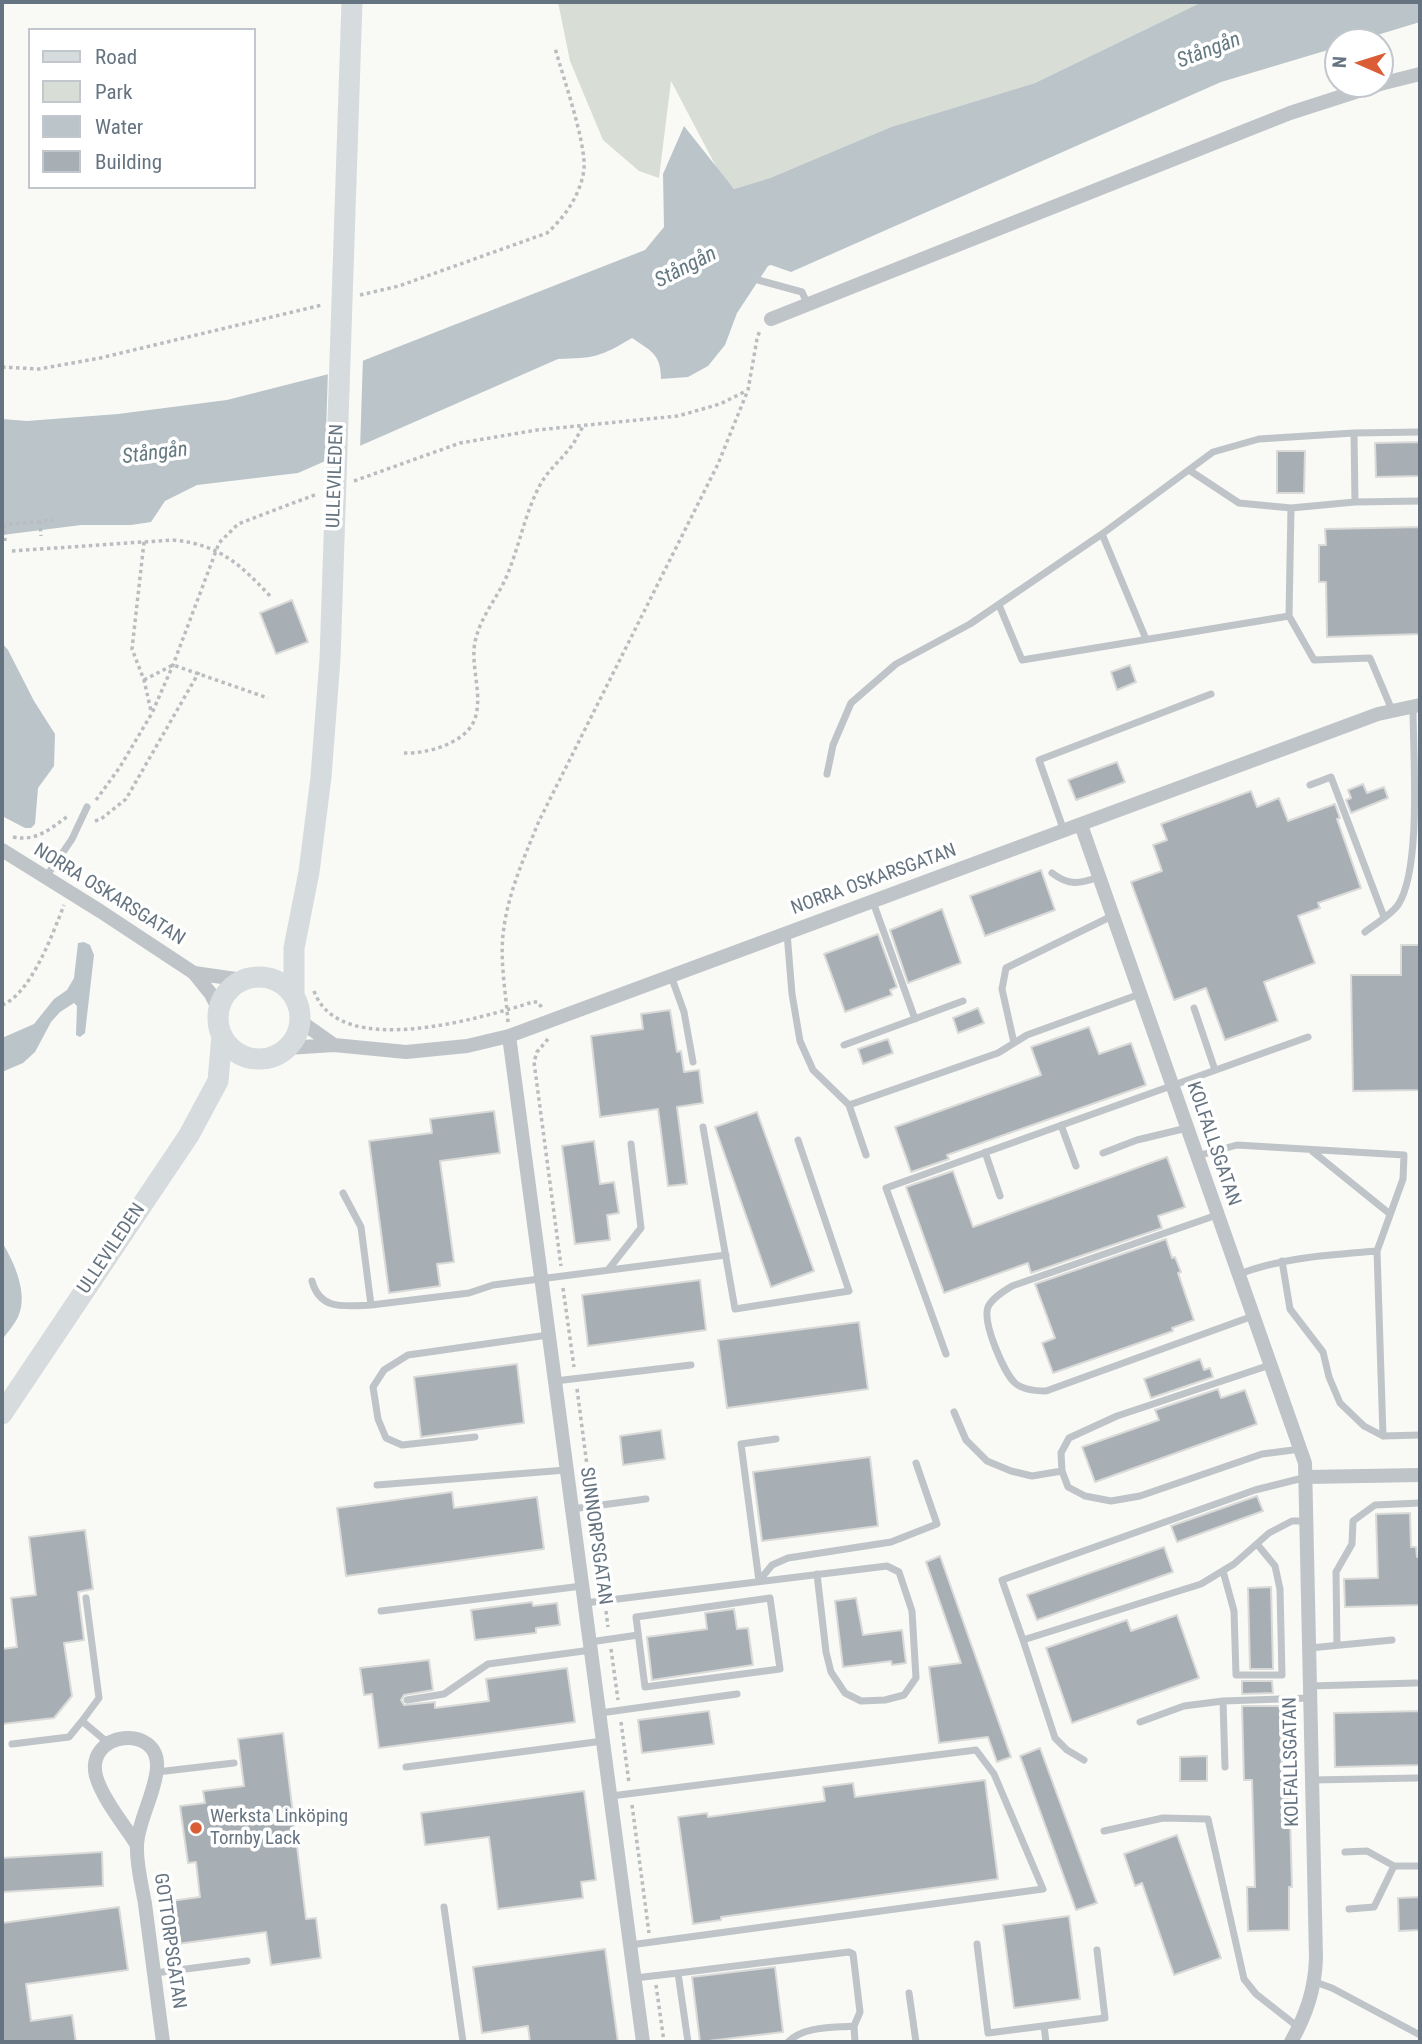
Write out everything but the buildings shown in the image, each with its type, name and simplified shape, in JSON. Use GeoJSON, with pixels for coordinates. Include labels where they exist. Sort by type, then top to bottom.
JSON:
{"type":"FeatureCollection","features":[{"type":"Feature","properties":{"kind":"main road","name":"ULLEVILEDEN"},"geometry":{"type":"LineString","coordinates":[[303,992],[294,948],[309,872],[330,672],[352,2]]}},
{"type":"Feature","properties":{"kind":"main road"},"geometry":{"type":"LineString","coordinates":[[253,979],[281,983],[303,992],[296,1036],[287,1048],[272,1057],[253,1059],[231,1048],[222,1035],[219,1010],[230,989],[275,968],[294,948]]}},
{"type":"Feature","properties":{"kind":"main road","name":"ULLEVILEDEN"},"geometry":{"type":"LineString","coordinates":[[2,1414],[189,1135],[218,1081],[222,1035]]}},
{"type":"Feature","properties":{"kind":"main road","name":"ULLEVILEDEN"},"geometry":{"type":"LineString","coordinates":[[218,1081],[253,1059]]}},
{"type":"Feature","properties":{"kind":"street"},"geometry":{"type":"LineString","coordinates":[[1394,80],[1420,74]]}},
{"type":"Feature","properties":{"kind":"street"},"geometry":{"type":"LineString","coordinates":[[771,319],[1290,113],[1337,98]]}},
{"type":"Feature","properties":{"kind":"street","name":"NORRA OSKARSGATAN"},"geometry":{"type":"LineString","coordinates":[[287,1048],[334,1045],[406,1052],[467,1046],[509,1035],[1392,710],[1417,705]]}},
{"type":"Feature","properties":{"kind":"street","name":"KOLFALLSGATAN"},"geometry":{"type":"LineString","coordinates":[[1081,825],[1186,1128],[1302,1449],[1307,1477],[1315,1982],[1291,2042]]}},
{"type":"Feature","properties":{"kind":"street","name":"NORRA OSKARSGATAN"},"geometry":{"type":"LineString","coordinates":[[2,850],[194,973],[211,994],[219,1010]]}},
{"type":"Feature","properties":{"kind":"street","name":"NORRA OSKARSGATAN"},"geometry":{"type":"LineString","coordinates":[[194,973],[253,979]]}},
{"type":"Feature","properties":{"kind":"street","name":"NORRA OSKARSGATAN"},"geometry":{"type":"LineString","coordinates":[[300,1021],[334,1045]]}},
{"type":"Feature","properties":{"kind":"street","name":"SUNNORPSGATAN"},"geometry":{"type":"LineString","coordinates":[[509,1035],[643,2042]]}},
{"type":"Feature","properties":{"kind":"street"},"geometry":{"type":"LineString","coordinates":[[1307,1477],[1420,1475]]}},
{"type":"Feature","properties":{"kind":"street"},"geometry":{"type":"LineString","coordinates":[[107,1742],[121,1737],[138,1738],[151,1746],[158,1764],[156,1772]]}},
{"type":"Feature","properties":{"kind":"street","name":"GOTTORPSGATAN"},"geometry":{"type":"LineString","coordinates":[[107,1742],[96,1758],[96,1775],[137,1845]]}},
{"type":"Feature","properties":{"kind":"street","name":"GOTTORPSGATAN"},"geometry":{"type":"LineString","coordinates":[[156,1772],[137,1845],[163,2042]]}},
{"type":"Feature","properties":{"kind":"lane"},"geometry":{"type":"LineString","coordinates":[[758,281],[802,292],[808,306]]}},
{"type":"Feature","properties":{"kind":"lane"},"geometry":{"type":"LineString","coordinates":[[827,774],[832,745],[851,703],[896,664],[970,625],[1102,534],[1213,452],[1259,439],[1420,432]]}},
{"type":"Feature","properties":{"kind":"lane"},"geometry":{"type":"LineString","coordinates":[[1354,433],[1355,502]]}},
{"type":"Feature","properties":{"kind":"lane"},"geometry":{"type":"LineString","coordinates":[[1189,470],[1239,503],[1291,508],[1355,502],[1420,501]]}},
{"type":"Feature","properties":{"kind":"lane"},"geometry":{"type":"LineString","coordinates":[[1291,508],[1289,616],[1314,660],[1370,658],[1392,710]]}},
{"type":"Feature","properties":{"kind":"lane"},"geometry":{"type":"LineString","coordinates":[[1102,534],[1146,639]]}},
{"type":"Feature","properties":{"kind":"lane"},"geometry":{"type":"LineString","coordinates":[[999,605],[1022,660],[1289,616]]}},
{"type":"Feature","properties":{"kind":"lane"},"geometry":{"type":"LineString","coordinates":[[1064,831],[1039,760],[1211,694]]}},
{"type":"Feature","properties":{"kind":"lane"},"geometry":{"type":"LineString","coordinates":[[1365,932],[1397,906],[1408,885],[1414,852],[1417,705]]}},
{"type":"Feature","properties":{"kind":"lane"},"geometry":{"type":"LineString","coordinates":[[1310,785],[1331,776],[1384,917]]}},
{"type":"Feature","properties":{"kind":"lane"},"geometry":{"type":"LineString","coordinates":[[46,877],[79,825],[87,807]]}},
{"type":"Feature","properties":{"kind":"lane"},"geometry":{"type":"LineString","coordinates":[[1052,873],[1064,882],[1073,884],[1098,877]]}},
{"type":"Feature","properties":{"kind":"lane"},"geometry":{"type":"LineString","coordinates":[[873,902],[915,1019]]}},
{"type":"Feature","properties":{"kind":"lane"},"geometry":{"type":"LineString","coordinates":[[1014,1043],[1002,989],[1006,968],[1112,916]]}},
{"type":"Feature","properties":{"kind":"lane"},"geometry":{"type":"LineString","coordinates":[[787,933],[792,994],[800,1041],[813,1070],[849,1105],[866,1155]]}},
{"type":"Feature","properties":{"kind":"lane"},"geometry":{"type":"LineString","coordinates":[[671,976],[684,1012],[693,1062]]}},
{"type":"Feature","properties":{"kind":"lane"},"geometry":{"type":"LineString","coordinates":[[849,1105],[998,1053],[1027,1035],[1140,994]]}},
{"type":"Feature","properties":{"kind":"lane"},"geometry":{"type":"LineString","coordinates":[[844,1045],[963,1001]]}},
{"type":"Feature","properties":{"kind":"lane"},"geometry":{"type":"LineString","coordinates":[[1194,1009],[1214,1070]]}},
{"type":"Feature","properties":{"kind":"lane"},"geometry":{"type":"LineString","coordinates":[[946,1354],[886,1188],[1308,1037]]}},
{"type":"Feature","properties":{"kind":"lane"},"geometry":{"type":"LineString","coordinates":[[1061,1125],[1076,1166]]}},
{"type":"Feature","properties":{"kind":"lane"},"geometry":{"type":"LineString","coordinates":[[703,1127],[735,1309],[849,1291],[798,1140]]}},
{"type":"Feature","properties":{"kind":"lane"},"geometry":{"type":"LineString","coordinates":[[1103,1153],[1154,1135],[1186,1128]]}},
{"type":"Feature","properties":{"kind":"lane"},"geometry":{"type":"LineString","coordinates":[[608,1270],[641,1228],[631,1144]]}},
{"type":"Feature","properties":{"kind":"lane"},"geometry":{"type":"LineString","coordinates":[[1197,1156],[1237,1145],[1404,1155],[1403,1180],[1377,1251],[1383,1436]]}},
{"type":"Feature","properties":{"kind":"lane"},"geometry":{"type":"LineString","coordinates":[[1311,1150],[1390,1214]]}},
{"type":"Feature","properties":{"kind":"lane"},"geometry":{"type":"LineString","coordinates":[[985,1152],[1000,1196]]}},
{"type":"Feature","properties":{"kind":"lane"},"geometry":{"type":"LineString","coordinates":[[343,1193],[361,1227],[371,1305]]}},
{"type":"Feature","properties":{"kind":"lane"},"geometry":{"type":"LineString","coordinates":[[1217,1215],[1012,1286],[995,1298],[986,1317],[1004,1370],[1017,1385],[1034,1391],[1046,1391],[1254,1316]]}},
{"type":"Feature","properties":{"kind":"lane"},"geometry":{"type":"LineString","coordinates":[[1239,1274],[1268,1263],[1312,1255],[1377,1251]]}},
{"type":"Feature","properties":{"kind":"lane"},"geometry":{"type":"LineString","coordinates":[[312,1281],[315,1293],[328,1303],[343,1306],[371,1305],[469,1293],[493,1285],[726,1255]]}},
{"type":"Feature","properties":{"kind":"lane"},"geometry":{"type":"LineString","coordinates":[[1282,1261],[1290,1309],[1323,1352],[1329,1377],[1340,1403],[1364,1426],[1383,1436],[1420,1435]]}},
{"type":"Feature","properties":{"kind":"lane"},"geometry":{"type":"LineString","coordinates":[[475,1437],[402,1445],[386,1438],[378,1419],[373,1387],[384,1370],[408,1355],[549,1335]]}},
{"type":"Feature","properties":{"kind":"lane"},"geometry":{"type":"LineString","coordinates":[[1271,1364],[1117,1416],[1069,1438],[1061,1453],[1062,1471],[1068,1487],[1085,1496],[1111,1501],[1140,1496],[1262,1454],[1302,1449]]}},
{"type":"Feature","properties":{"kind":"lane"},"geometry":{"type":"LineString","coordinates":[[555,1381],[691,1365]]}},
{"type":"Feature","properties":{"kind":"lane"},"geometry":{"type":"LineString","coordinates":[[954,1412],[966,1440],[987,1461],[1032,1476],[1062,1471]]}},
{"type":"Feature","properties":{"kind":"lane"},"geometry":{"type":"LineString","coordinates":[[759,1581],[741,1444],[776,1439]]}},
{"type":"Feature","properties":{"kind":"lane"},"geometry":{"type":"LineString","coordinates":[[759,1581],[772,1565],[788,1559],[891,1542],[937,1524],[916,1463]]}},
{"type":"Feature","properties":{"kind":"lane"},"geometry":{"type":"LineString","coordinates":[[377,1485],[567,1469]]}},
{"type":"Feature","properties":{"kind":"lane"},"geometry":{"type":"LineString","coordinates":[[1084,1760],[1055,1738],[1002,1580],[1255,1490],[1307,1477]]}},
{"type":"Feature","properties":{"kind":"lane"},"geometry":{"type":"LineString","coordinates":[[572,1509],[646,1499]]}},
{"type":"Feature","properties":{"kind":"lane"},"geometry":{"type":"LineString","coordinates":[[1337,1645],[1336,1572],[1352,1544],[1353,1521],[1375,1505],[1420,1503]]}},
{"type":"Feature","properties":{"kind":"lane"},"geometry":{"type":"LineString","coordinates":[[1023,1640],[1201,1584],[1234,1564],[1269,1532],[1292,1521],[1308,1521]]}},
{"type":"Feature","properties":{"kind":"lane"},"geometry":{"type":"LineString","coordinates":[[1223,1571],[1234,1611],[1236,1675],[1282,1675],[1280,1589],[1275,1566],[1257,1544]]}},
{"type":"Feature","properties":{"kind":"lane"},"geometry":{"type":"LineString","coordinates":[[585,1603],[759,1581],[817,1574],[887,1566],[899,1572],[912,1611],[916,1678],[904,1695],[886,1700],[861,1701],[845,1693],[831,1672],[825,1652],[817,1574]]}},
{"type":"Feature","properties":{"kind":"lane"},"geometry":{"type":"LineString","coordinates":[[381,1611],[582,1586]]}},
{"type":"Feature","properties":{"kind":"lane"},"geometry":{"type":"LineString","coordinates":[[12,1744],[69,1737],[99,1698],[86,1598]]}},
{"type":"Feature","properties":{"kind":"lane"},"geometry":{"type":"LineString","coordinates":[[770,1598],[780,1669],[645,1687],[638,1635],[635,1617],[770,1598]]}},
{"type":"Feature","properties":{"kind":"lane"},"geometry":{"type":"LineString","coordinates":[[407,1700],[444,1694],[488,1664],[638,1635]]}},
{"type":"Feature","properties":{"kind":"lane"},"geometry":{"type":"LineString","coordinates":[[1310,1648],[1392,1640]]}},
{"type":"Feature","properties":{"kind":"lane"},"geometry":{"type":"LineString","coordinates":[[1140,1722],[1184,1706],[1416,1683]]}},
{"type":"Feature","properties":{"kind":"lane"},"geometry":{"type":"LineString","coordinates":[[599,1713],[737,1694]]}},
{"type":"Feature","properties":{"kind":"lane"},"geometry":{"type":"LineString","coordinates":[[1223,1701],[1225,1766]]}},
{"type":"Feature","properties":{"kind":"lane"},"geometry":{"type":"LineString","coordinates":[[82,1721],[107,1742]]}},
{"type":"Feature","properties":{"kind":"lane"},"geometry":{"type":"LineString","coordinates":[[406,1767],[603,1741]]}},
{"type":"Feature","properties":{"kind":"lane"},"geometry":{"type":"LineString","coordinates":[[610,1796],[976,1750],[994,1774],[1043,1889],[630,1945]]}},
{"type":"Feature","properties":{"kind":"lane"},"geometry":{"type":"LineString","coordinates":[[156,1772],[234,1763]]}},
{"type":"Feature","properties":{"kind":"lane"},"geometry":{"type":"LineString","coordinates":[[1312,1780],[1417,1778]]}},
{"type":"Feature","properties":{"kind":"lane"},"geometry":{"type":"LineString","coordinates":[[1104,1831],[1163,1818],[1208,1819],[1244,1979],[1256,1994],[1299,2027]]}},
{"type":"Feature","properties":{"kind":"lane"},"geometry":{"type":"LineString","coordinates":[[1345,1852],[1367,1851],[1394,1866],[1420,1866]]}},
{"type":"Feature","properties":{"kind":"lane"},"geometry":{"type":"LineString","coordinates":[[1349,1909],[1374,1907],[1394,1866]]}},
{"type":"Feature","properties":{"kind":"lane"},"geometry":{"type":"LineString","coordinates":[[444,1907],[463,2042]]}},
{"type":"Feature","properties":{"kind":"lane"},"geometry":{"type":"LineString","coordinates":[[977,1944],[988,2034],[1105,2018],[1097,1950]]}},
{"type":"Feature","properties":{"kind":"lane"},"geometry":{"type":"LineString","coordinates":[[634,1978],[849,1952],[853,1955],[860,2012],[854,2026],[855,2042]]}},
{"type":"Feature","properties":{"kind":"lane"},"geometry":{"type":"LineString","coordinates":[[154,1973],[247,1961]]}},
{"type":"Feature","properties":{"kind":"lane"},"geometry":{"type":"LineString","coordinates":[[678,1972],[688,2042]]}},
{"type":"Feature","properties":{"kind":"lane"},"geometry":{"type":"LineString","coordinates":[[1315,1982],[1332,1988],[1417,2034],[1420,2025]]}},
{"type":"Feature","properties":{"kind":"lane"},"geometry":{"type":"LineString","coordinates":[[909,1993],[916,2042]]}},
{"type":"Feature","properties":{"kind":"lane"},"geometry":{"type":"LineString","coordinates":[[788,2042],[796,2034],[806,2031],[854,2026]]}},
{"type":"Feature","properties":{"kind":"lane"},"geometry":{"type":"LineString","coordinates":[[1044,2026],[1046,2042]]}},
{"type":"Feature","properties":{"kind":"path"},"geometry":{"type":"LineString","coordinates":[[354,481],[460,443],[501,435],[678,416],[720,404],[748,390],[718,464],[539,821],[522,863],[512,890],[502,937],[509,1035]]}},
{"type":"Feature","properties":{"kind":"path"},"geometry":{"type":"LineString","coordinates":[[404,753],[424,752],[458,738],[473,723],[476,691],[475,643],[481,621],[500,590],[515,557],[526,519],[541,483],[571,447],[584,425]]}},
{"type":"Feature","properties":{"kind":"path"},"geometry":{"type":"LineString","coordinates":[[12,837],[36,837],[99,797],[152,713],[216,551],[227,533],[238,524],[328,490]]}},
{"type":"Feature","properties":{"kind":"path"},"geometry":{"type":"LineString","coordinates":[[5,541],[3,524],[53,520]]}},
{"type":"Feature","properties":{"kind":"path"},"geometry":{"type":"LineString","coordinates":[[40,521],[41,536]]}},
{"type":"Feature","properties":{"kind":"path"},"geometry":{"type":"LineString","coordinates":[[12,551],[172,540],[197,542],[243,568],[271,597]]}},
{"type":"Feature","properties":{"kind":"path"},"geometry":{"type":"LineString","coordinates":[[144,542],[132,649],[144,680],[152,713]]}},
{"type":"Feature","properties":{"kind":"path"},"geometry":{"type":"LineString","coordinates":[[144,680],[173,665],[268,698]]}},
{"type":"Feature","properties":{"kind":"path"},"geometry":{"type":"LineString","coordinates":[[79,825],[101,819],[126,799],[199,672]]}},
{"type":"Feature","properties":{"kind":"path"},"geometry":{"type":"LineString","coordinates":[[2,1005],[19,993],[35,968],[70,892]]}},
{"type":"Feature","properties":{"kind":"path"},"geometry":{"type":"LineString","coordinates":[[303,992],[331,1017],[353,1027],[420,1028],[478,1019],[538,1002],[547,1022],[548,1038],[537,1052],[534,1062],[650,1942]]}},
{"type":"Feature","properties":{"kind":"path"},"geometry":{"type":"LineString","coordinates":[[654,1975],[664,2042]]}},
{"type":"Feature","properties":{"kind":"green space"},"geometry":{"type":"Polygon","coordinates":[[[558,2],[1202,2],[1035,83],[891,127],[770,178],[734,189],[720,174],[671,81],[659,178],[639,171],[603,140],[570,61],[558,2]]]}},
{"type":"Feature","properties":{"kind":"water","name":"Stångån"},"geometry":{"type":"Polygon","coordinates":[[[1202,2],[1420,2],[1420,22],[1394,30],[1324,28],[1324,51],[1221,82],[791,272],[768,266],[737,313],[725,345],[708,366],[688,377],[661,379],[657,358],[632,338],[597,355],[558,359],[298,473],[197,485],[165,501],[151,522],[131,525],[81,525],[2,535],[2,419],[27,421],[118,414],[227,400],[329,374],[645,250],[664,227],[663,174],[684,126],[734,189],[770,178],[891,127],[1035,83],[1202,2]]]}},
{"type":"Feature","properties":{"kind":"water"},"geometry":{"type":"Polygon","coordinates":[[[2,643],[55,734],[54,766],[38,788],[35,824],[31,828],[25,828],[2,816],[2,643]]]}},
{"type":"Feature","properties":{"kind":"water"},"geometry":{"type":"Polygon","coordinates":[[[78,943],[90,945],[94,955],[85,1033],[80,1037],[76,1035],[77,1006],[74,1003],[51,1022],[35,1052],[23,1063],[2,1072],[2,1038],[34,1024],[54,999],[67,990],[74,978],[78,943]]]}},
{"type":"Feature","properties":{"kind":"water"},"geometry":{"type":"Polygon","coordinates":[[[2,1242],[19,1278],[22,1298],[18,1317],[2,1340],[2,1242]]]}},
{"type":"Feature","properties":{"kind":"pier"},"geometry":{"type":"Polygon","coordinates":[[[363,357],[360,450],[325,465],[328,370],[363,357]]]}},
{"type":"Feature","properties":{"kind":"place","name":"Werksta Linköping Tornby Lack"},"geometry":{"type":"Point","coordinates":[196,1828]}}]}
